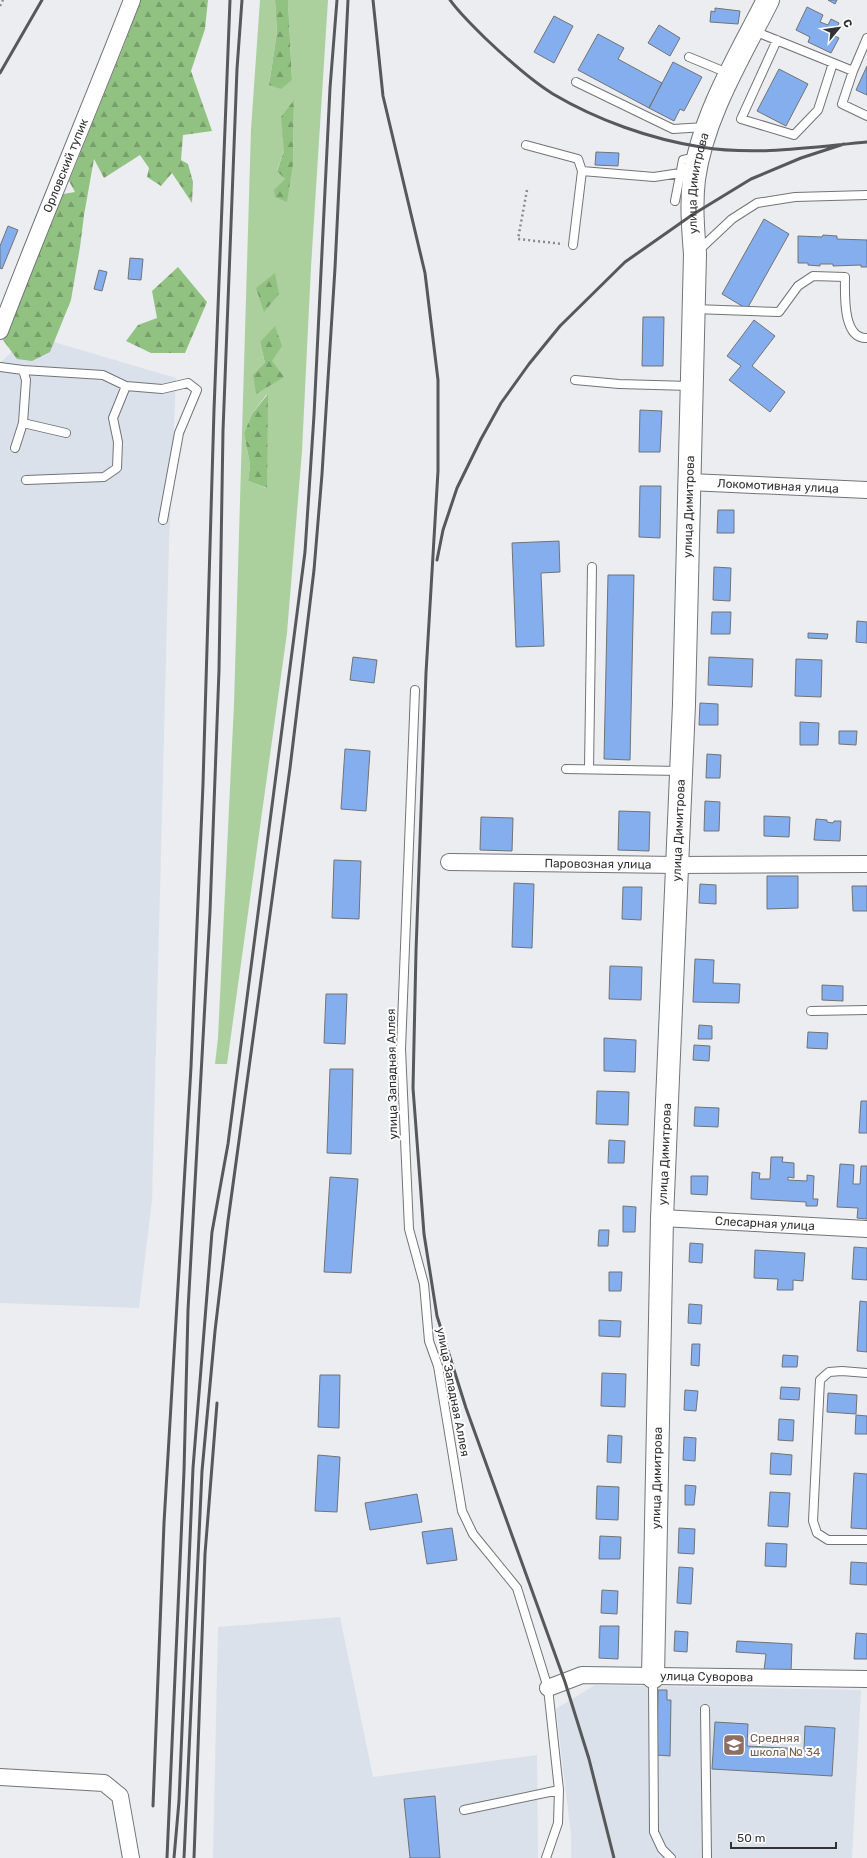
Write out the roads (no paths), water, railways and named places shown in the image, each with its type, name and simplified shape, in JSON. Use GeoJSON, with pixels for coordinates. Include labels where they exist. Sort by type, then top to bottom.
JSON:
{"type":"FeatureCollection","features":[{"type":"Feature","properties":{"kind":"street","name":"Орловский тупик"},"geometry":{"type":"LineString","coordinates":[[0,331],[37,234],[88,114],[132,0]]}},
{"type":"Feature","properties":{"kind":"street","name":"улица Димитрова"},"geometry":{"type":"LineString","coordinates":[[653,1677],[662,1218],[681,771],[695,254],[692,215],[694,178],[707,127],[730,74],[768,0]]}},
{"type":"Feature","properties":{"kind":"street","name":"Локомотивная улица"},"geometry":{"type":"LineString","coordinates":[[689,482],[867,490]]}},
{"type":"Feature","properties":{"kind":"street","name":"Паровозная улица"},"geometry":{"type":"LineString","coordinates":[[449,862],[677,865],[867,864]]}},
{"type":"Feature","properties":{"kind":"street","name":"Слесарная улица"},"geometry":{"type":"LineString","coordinates":[[662,1218],[867,1229]]}},
{"type":"Feature","properties":{"kind":"street","name":"улица Суворова"},"geometry":{"type":"LineString","coordinates":[[548,1688],[582,1675],[867,1679]]}},
{"type":"Feature","properties":{"kind":"street"},"geometry":{"type":"LineString","coordinates":[[0,1777],[104,1782],[120,1796],[131,1858]]}},
{"type":"Feature","properties":{"kind":"lane"},"geometry":{"type":"LineString","coordinates":[[753,30],[852,71]]}},
{"type":"Feature","properties":{"kind":"lane"},"geometry":{"type":"LineString","coordinates":[[867,38],[852,71],[842,104],[867,116]]}},
{"type":"Feature","properties":{"kind":"lane"},"geometry":{"type":"LineString","coordinates":[[777,40],[741,120],[794,135],[818,110],[833,63]]}},
{"type":"Feature","properties":{"kind":"lane"},"geometry":{"type":"LineString","coordinates":[[689,57],[730,74]]}},
{"type":"Feature","properties":{"kind":"lane"},"geometry":{"type":"LineString","coordinates":[[576,82],[673,128],[707,127]]}},
{"type":"Feature","properties":{"kind":"lane"},"geometry":{"type":"LineString","coordinates":[[526,144],[578,159],[582,171],[573,245]]}},
{"type":"Feature","properties":{"kind":"lane"},"geometry":{"type":"LineString","coordinates":[[675,201],[682,160],[699,156]]}},
{"type":"Feature","properties":{"kind":"lane"},"geometry":{"type":"LineString","coordinates":[[582,171],[654,177],[680,173]]}},
{"type":"Feature","properties":{"kind":"lane"},"geometry":{"type":"LineString","coordinates":[[695,254],[732,219],[757,203],[795,196],[867,195]]}},
{"type":"Feature","properties":{"kind":"lane"},"geometry":{"type":"LineString","coordinates":[[693,309],[779,312],[798,286],[813,276],[845,277],[846,317],[852,330],[863,338],[867,338]]}},
{"type":"Feature","properties":{"kind":"lane"},"geometry":{"type":"LineString","coordinates":[[0,367],[22,370],[103,375],[126,386],[162,389],[188,383],[197,390],[179,433],[163,520]]}},
{"type":"Feature","properties":{"kind":"lane"},"geometry":{"type":"LineString","coordinates":[[15,448],[23,423],[26,380],[22,370]]}},
{"type":"Feature","properties":{"kind":"lane"},"geometry":{"type":"LineString","coordinates":[[575,380],[619,384],[691,386]]}},
{"type":"Feature","properties":{"kind":"lane"},"geometry":{"type":"LineString","coordinates":[[26,480],[104,477],[117,468],[118,442],[113,418],[126,386]]}},
{"type":"Feature","properties":{"kind":"lane"},"geometry":{"type":"LineString","coordinates":[[23,423],[66,433]]}},
{"type":"Feature","properties":{"kind":"lane"},"geometry":{"type":"LineString","coordinates":[[589,769],[592,567]]}},
{"type":"Feature","properties":{"kind":"lane","name":"улица Западная Аллея"},"geometry":{"type":"LineString","coordinates":[[415,690],[401,1049],[409,1229],[424,1284],[429,1341],[438,1366],[462,1510],[473,1534],[517,1588],[548,1688],[559,1790],[558,1823],[546,1858]]}},
{"type":"Feature","properties":{"kind":"lane"},"geometry":{"type":"LineString","coordinates":[[566,769],[681,771]]}},
{"type":"Feature","properties":{"kind":"lane"},"geometry":{"type":"LineString","coordinates":[[811,1010],[867,1010]]}},
{"type":"Feature","properties":{"kind":"lane"},"geometry":{"type":"LineString","coordinates":[[867,1373],[842,1371],[829,1372],[820,1380],[813,1521],[817,1533],[828,1540],[867,1540]]}},
{"type":"Feature","properties":{"kind":"lane"},"geometry":{"type":"LineString","coordinates":[[653,1677],[654,1832],[662,1849],[671,1858]]}},
{"type":"Feature","properties":{"kind":"lane"},"geometry":{"type":"LineString","coordinates":[[705,1709],[707,1858]]}},
{"type":"Feature","properties":{"kind":"lane"},"geometry":{"type":"LineString","coordinates":[[464,1810],[559,1790]]}},
{"type":"Feature","properties":{"kind":"railway"},"geometry":{"type":"LineString","coordinates":[[0,73],[42,0]]}},
{"type":"Feature","properties":{"kind":"railway"},"geometry":{"type":"LineString","coordinates":[[153,1806],[164,1523],[191,1067],[203,784],[214,410],[230,0]]}},
{"type":"Feature","properties":{"kind":"railway"},"geometry":{"type":"LineString","coordinates":[[167,1858],[184,1471],[188,1310],[210,912],[219,670],[223,431],[237,69],[242,0]]}},
{"type":"Feature","properties":{"kind":"railway"},"geometry":{"type":"LineString","coordinates":[[174,1858],[179,1801],[193,1468],[212,1232],[228,1144],[305,552],[314,415],[330,88],[337,0]]}},
{"type":"Feature","properties":{"kind":"railway"},"geometry":{"type":"LineString","coordinates":[[184,1858],[202,1471],[215,1331],[228,1221],[290,768],[314,570],[322,474],[335,268],[348,0]]}},
{"type":"Feature","properties":{"kind":"railway"},"geometry":{"type":"LineString","coordinates":[[373,0],[383,96],[425,273],[438,380],[438,471],[426,673],[416,951],[413,1088],[424,1234],[437,1316],[466,1408],[565,1682],[589,1759],[614,1858]]}},
{"type":"Feature","properties":{"kind":"railway"},"geometry":{"type":"LineString","coordinates":[[450,0],[462,15],[485,38],[535,82],[553,94],[588,112],[643,134],[701,147],[742,151],[784,150],[867,142]]}},
{"type":"Feature","properties":{"kind":"railway"},"geometry":{"type":"LineString","coordinates":[[437,560],[443,530],[457,488],[481,439],[501,403],[529,364],[560,326],[625,262],[692,215],[751,179],[801,158],[844,144]]}},
{"type":"Feature","properties":{"kind":"railway"},"geometry":{"type":"LineString","coordinates":[[194,1858],[205,1554],[217,1403]]}},
{"type":"Feature","properties":{"kind":"place","name":"Средняя школа № 34"},"geometry":{"type":"Point","coordinates":[734,1745]}}]}
